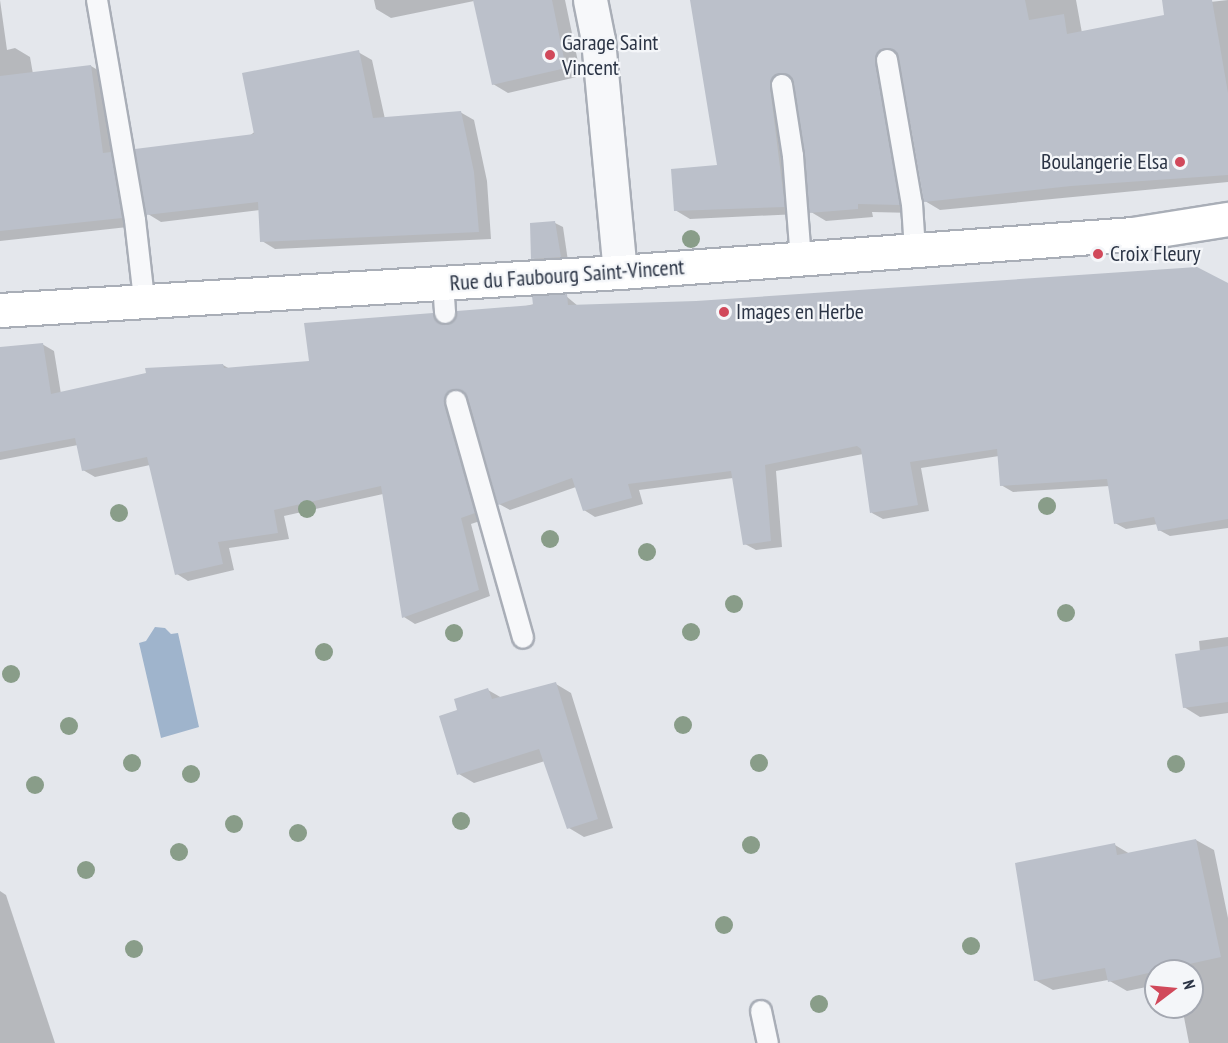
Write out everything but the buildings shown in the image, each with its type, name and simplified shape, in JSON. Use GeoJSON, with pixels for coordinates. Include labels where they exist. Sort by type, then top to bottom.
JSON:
{"type":"FeatureCollection","features":[{"type":"Feature","properties":{"kind":"main road","name":"Rue du Faubourg Saint-Vincent"},"geometry":{"type":"LineString","coordinates":[[0,310],[144,299],[444,298],[620,272],[1133,234],[1228,219]]}},
{"type":"Feature","properties":{"kind":"main road","name":"Rue du Faubourg Saint-Vincent"},"geometry":{"type":"LineString","coordinates":[[1133,234],[1228,243]]}},
{"type":"Feature","properties":{"kind":"street"},"geometry":{"type":"LineString","coordinates":[[590,0],[598,40],[620,272]]}},
{"type":"Feature","properties":{"kind":"lane"},"geometry":{"type":"LineString","coordinates":[[104,2],[144,299]]}},
{"type":"Feature","properties":{"kind":"lane"},"geometry":{"type":"LineString","coordinates":[[887,60],[912,204],[915,250]]}},
{"type":"Feature","properties":{"kind":"lane"},"geometry":{"type":"LineString","coordinates":[[782,85],[801,259]]}},
{"type":"Feature","properties":{"kind":"lane"},"geometry":{"type":"LineString","coordinates":[[456,401],[523,638]]}},
{"type":"Feature","properties":{"kind":"lane"},"geometry":{"type":"LineString","coordinates":[[761,1011],[768,1043]]}},
{"type":"Feature","properties":{"kind":"water"},"geometry":{"type":"Polygon","coordinates":[[[155,627],[165,628],[171,634],[178,633],[199,727],[161,738],[139,643],[146,641],[155,627]]]}},
{"type":"Feature","properties":{"kind":"place","name":"Garage Saint Vincent"},"geometry":{"type":"Point","coordinates":[550,55]}},
{"type":"Feature","properties":{"kind":"place","name":"Boulangerie Elsa"},"geometry":{"type":"Point","coordinates":[1180,162]}},
{"type":"Feature","properties":{"kind":"place","name":"Croix Fleury"},"geometry":{"type":"Point","coordinates":[1098,254]}},
{"type":"Feature","properties":{"kind":"place","name":"Images en Herbe"},"geometry":{"type":"Point","coordinates":[724,312]}}]}
